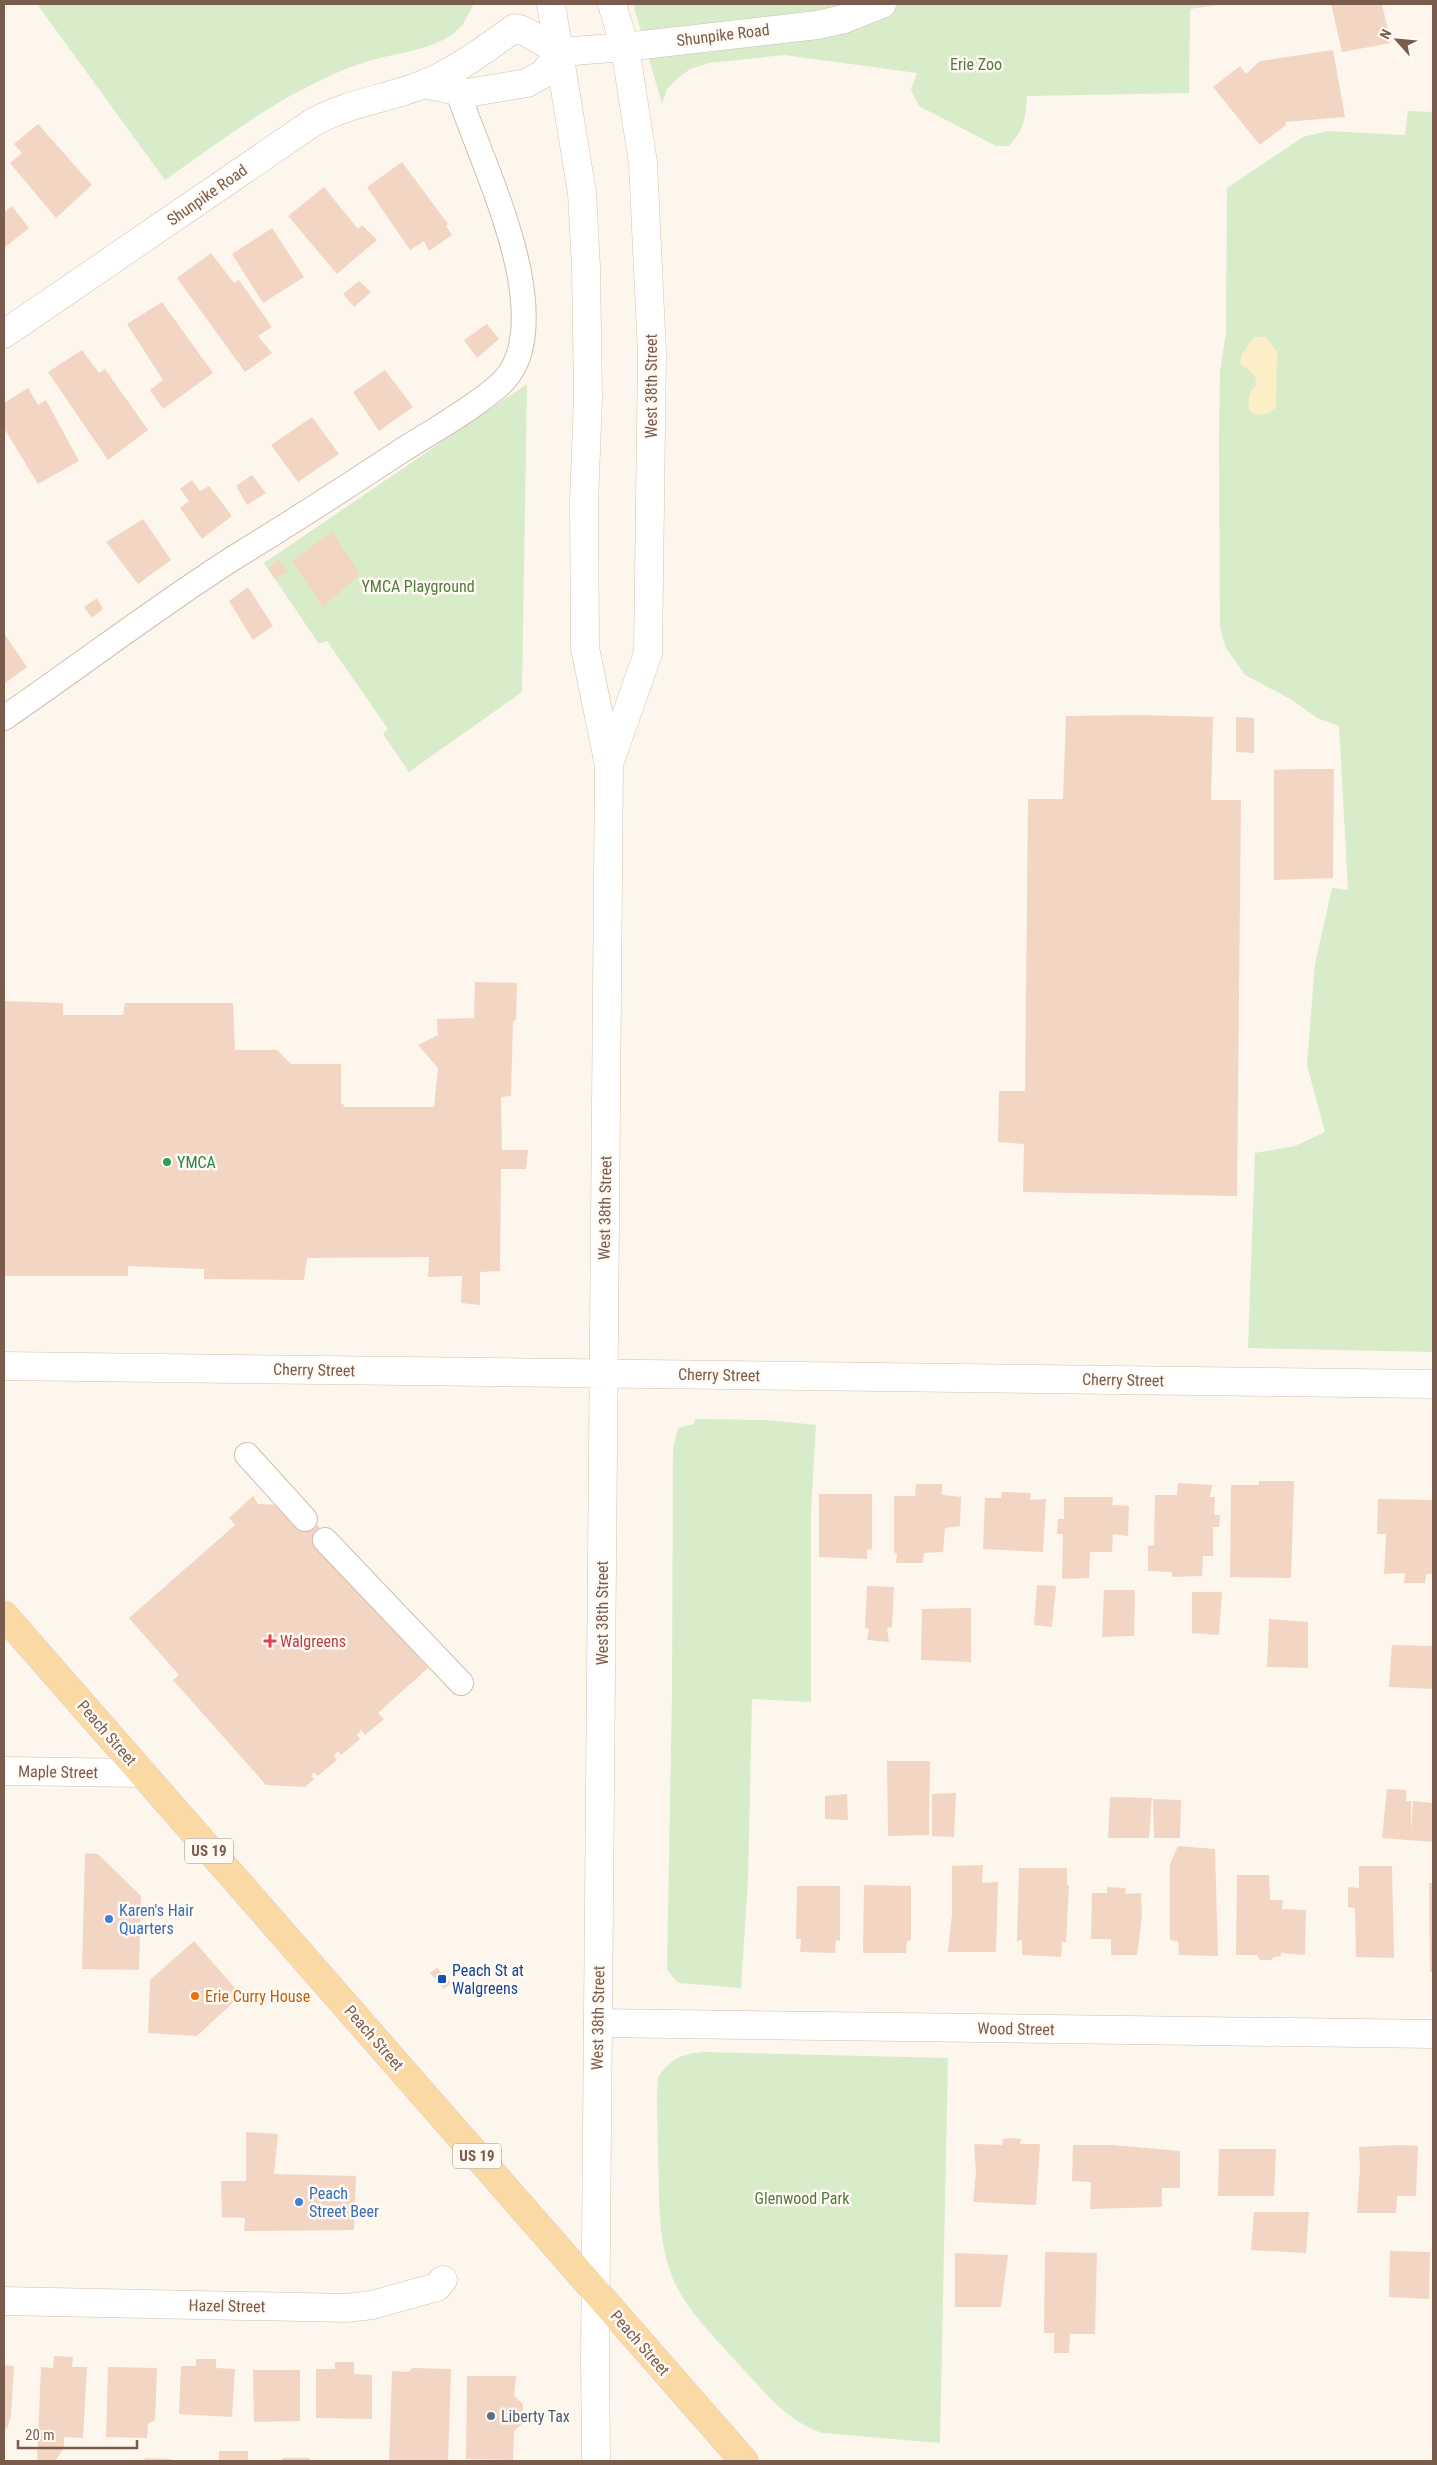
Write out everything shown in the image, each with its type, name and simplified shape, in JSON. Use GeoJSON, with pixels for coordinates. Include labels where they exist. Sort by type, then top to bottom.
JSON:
{"type":"FeatureCollection","features":[{"type":"Feature","properties":{"kind":"main road","name":"Peach Street"},"geometry":{"type":"LineString","coordinates":[[4,1615],[744,2461]]}},
{"type":"Feature","properties":{"kind":"street","name":"West 38th Street"},"geometry":{"type":"LineString","coordinates":[[551,4],[561,52],[582,193],[586,267],[588,397],[584,502],[585,648],[609,765],[596,2461]]}},
{"type":"Feature","properties":{"kind":"street","name":"West 38th Street"},"geometry":{"type":"LineString","coordinates":[[609,765],[648,652],[652,353],[643,163],[625,47],[612,4]]}},
{"type":"Feature","properties":{"kind":"street","name":"Shunpike Road"},"geometry":{"type":"LineString","coordinates":[[4,334],[312,123],[328,114],[348,107],[424,84],[477,55],[515,28],[538,38],[561,52],[625,47],[817,25],[844,19],[882,4]]}},
{"type":"Feature","properties":{"kind":"street"},"geometry":{"type":"LineString","coordinates":[[424,84],[458,92],[485,91],[527,82],[543,74],[561,52]]}},
{"type":"Feature","properties":{"kind":"street","name":"Cherry Street"},"geometry":{"type":"LineString","coordinates":[[4,1366],[1433,1384]]}},
{"type":"Feature","properties":{"kind":"street","name":"Maple Street"},"geometry":{"type":"LineString","coordinates":[[4,1771],[142,1773]]}},
{"type":"Feature","properties":{"kind":"street","name":"Wood Street"},"geometry":{"type":"LineString","coordinates":[[598,2023],[1433,2034]]}},
{"type":"Feature","properties":{"kind":"street","name":"Hazel Street"},"geometry":{"type":"LineString","coordinates":[[4,2302],[346,2308],[372,2305],[437,2287],[443,2280]]}},
{"type":"Feature","properties":{"kind":"lane"},"geometry":{"type":"LineString","coordinates":[[4,718],[213,571],[454,418],[498,386],[507,376],[518,356],[522,341],[523,327],[519,271],[510,236],[458,92]]}},
{"type":"Feature","properties":{"kind":"lane"},"geometry":{"type":"LineString","coordinates":[[247,1455],[305,1518]]}},
{"type":"Feature","properties":{"kind":"lane"},"geometry":{"type":"LineString","coordinates":[[325,1540],[461,1683]]}},
{"type":"Feature","properties":{"kind":"green space"},"geometry":{"type":"Polygon","coordinates":[[[37,4],[474,4],[463,24],[444,39],[419,49],[368,61],[340,71],[313,84],[262,113],[165,180],[37,4]]]}},
{"type":"Feature","properties":{"kind":"green space","name":"Erie Zoo"},"geometry":{"type":"Polygon","coordinates":[[[633,4],[1227,4],[1190,9],[1189,93],[1027,96],[1025,117],[1018,134],[1009,146],[996,146],[919,106],[911,90],[917,73],[784,55],[709,63],[690,69],[667,89],[662,104],[633,4]]]}},
{"type":"Feature","properties":{"kind":"green space"},"geometry":{"type":"Polygon","coordinates":[[[1408,111],[1433,112],[1433,1352],[1248,1348],[1255,1153],[1295,1146],[1325,1132],[1307,1065],[1315,964],[1332,888],[1348,890],[1339,726],[1317,718],[1292,700],[1245,675],[1226,648],[1220,628],[1220,372],[1226,333],[1227,188],[1303,137],[1327,131],[1405,135],[1408,111]]]}},
{"type":"Feature","properties":{"kind":"green space","name":"YMCA Playground"},"geometry":{"type":"Polygon","coordinates":[[[527,384],[522,692],[409,772],[383,734],[388,729],[327,641],[319,644],[264,563],[527,384]]]}},
{"type":"Feature","properties":{"kind":"green space"},"geometry":{"type":"Polygon","coordinates":[[[695,1419],[767,1420],[816,1425],[811,1511],[811,1702],[752,1699],[748,1880],[741,1988],[678,1983],[667,1970],[672,1694],[673,1448],[678,1428],[694,1424],[695,1419]]]}},
{"type":"Feature","properties":{"kind":"green space","name":"Glenwood Park"},"geometry":{"type":"Polygon","coordinates":[[[703,2052],[948,2058],[940,2443],[822,2433],[799,2422],[761,2389],[708,2330],[691,2309],[677,2287],[665,2255],[660,2222],[658,2078],[667,2066],[682,2056],[703,2052]]]}},
{"type":"Feature","properties":{"kind":"sand"},"geometry":{"type":"Polygon","coordinates":[[[1254,337],[1266,337],[1277,352],[1276,407],[1264,415],[1249,411],[1249,397],[1256,385],[1255,376],[1240,363],[1242,354],[1254,337]]]}},
{"type":"Feature","properties":{"kind":"building"},"geometry":{"type":"Polygon","coordinates":[[[1331,4],[1382,4],[1391,43],[1342,52],[1331,4]]]}},
{"type":"Feature","properties":{"kind":"building"},"geometry":{"type":"Polygon","coordinates":[[[1333,50],[1345,117],[1285,122],[1286,125],[1260,145],[1213,87],[1240,66],[1246,74],[1260,61],[1333,50]]]}},
{"type":"Feature","properties":{"kind":"building"},"geometry":{"type":"Polygon","coordinates":[[[38,124],[92,185],[56,218],[10,163],[22,153],[14,144],[38,124]]]}},
{"type":"Feature","properties":{"kind":"building"},"geometry":{"type":"Polygon","coordinates":[[[402,162],[448,224],[446,226],[452,235],[429,251],[424,241],[410,250],[367,187],[402,162]]]}},
{"type":"Feature","properties":{"kind":"building"},"geometry":{"type":"Polygon","coordinates":[[[324,187],[358,229],[362,225],[377,240],[337,274],[288,216],[324,187]]]}},
{"type":"Feature","properties":{"kind":"building"},"geometry":{"type":"Polygon","coordinates":[[[12,206],[29,228],[4,248],[4,212],[12,206]]]}},
{"type":"Feature","properties":{"kind":"building"},"geometry":{"type":"Polygon","coordinates":[[[272,228],[304,277],[263,303],[232,254],[272,228]]]}},
{"type":"Feature","properties":{"kind":"building"},"geometry":{"type":"Polygon","coordinates":[[[211,253],[234,283],[239,280],[272,327],[258,336],[272,353],[245,372],[177,278],[211,253]]]}},
{"type":"Feature","properties":{"kind":"building"},"geometry":{"type":"Polygon","coordinates":[[[359,281],[371,292],[354,307],[343,294],[359,281]]]}},
{"type":"Feature","properties":{"kind":"building"},"geometry":{"type":"Polygon","coordinates":[[[162,302],[213,373],[163,409],[150,390],[163,380],[127,324],[162,302]]]}},
{"type":"Feature","properties":{"kind":"building"},"geometry":{"type":"Polygon","coordinates":[[[487,324],[499,339],[477,358],[464,340],[487,324]]]}},
{"type":"Feature","properties":{"kind":"building"},"geometry":{"type":"Polygon","coordinates":[[[82,350],[99,373],[105,369],[148,430],[108,460],[48,372],[82,350]]]}},
{"type":"Feature","properties":{"kind":"building"},"geometry":{"type":"Polygon","coordinates":[[[385,370],[413,407],[379,431],[353,392],[385,370]]]}},
{"type":"Feature","properties":{"kind":"building"},"geometry":{"type":"Polygon","coordinates":[[[28,388],[38,405],[46,400],[79,461],[38,484],[4,428],[4,403],[28,388]]]}},
{"type":"Feature","properties":{"kind":"building"},"geometry":{"type":"Polygon","coordinates":[[[312,417],[339,454],[298,482],[271,445],[312,417]]]}},
{"type":"Feature","properties":{"kind":"building"},"geometry":{"type":"Polygon","coordinates":[[[252,475],[266,493],[247,505],[236,486],[252,475]]]}},
{"type":"Feature","properties":{"kind":"building"},"geometry":{"type":"Polygon","coordinates":[[[192,480],[200,491],[209,486],[232,516],[202,539],[180,508],[189,501],[180,489],[192,480]]]}},
{"type":"Feature","properties":{"kind":"building"},"geometry":{"type":"Polygon","coordinates":[[[143,519],[171,560],[138,584],[106,542],[143,519]]]}},
{"type":"Feature","properties":{"kind":"building"},"geometry":{"type":"Polygon","coordinates":[[[332,532],[360,574],[323,607],[292,561],[332,532]]]}},
{"type":"Feature","properties":{"kind":"building"},"geometry":{"type":"Polygon","coordinates":[[[279,560],[288,571],[275,579],[268,569],[279,560]]]}},
{"type":"Feature","properties":{"kind":"building"},"geometry":{"type":"Polygon","coordinates":[[[248,587],[273,626],[253,640],[229,601],[248,587]]]}},
{"type":"Feature","properties":{"kind":"building"},"geometry":{"type":"Polygon","coordinates":[[[97,598],[103,609],[92,618],[84,607],[97,598]]]}},
{"type":"Feature","properties":{"kind":"building"},"geometry":{"type":"Polygon","coordinates":[[[4,633],[27,667],[4,684],[4,633]]]}},
{"type":"Feature","properties":{"kind":"building"},"geometry":{"type":"Polygon","coordinates":[[[1140,715],[1213,717],[1211,800],[1241,800],[1237,1196],[1023,1192],[1024,1144],[998,1142],[999,1091],[1025,1091],[1028,799],[1063,799],[1066,716],[1140,715]]]}},
{"type":"Feature","properties":{"kind":"building"},"geometry":{"type":"Polygon","coordinates":[[[1236,717],[1254,718],[1254,753],[1236,752],[1236,717]]]}},
{"type":"Feature","properties":{"kind":"building"},"geometry":{"type":"Polygon","coordinates":[[[1334,769],[1333,878],[1274,880],[1274,770],[1334,769]]]}},
{"type":"Feature","properties":{"kind":"building"},"geometry":{"type":"Polygon","coordinates":[[[475,982],[517,983],[516,1020],[513,1021],[511,1096],[501,1097],[502,1150],[528,1150],[526,1169],[501,1169],[500,1271],[480,1272],[480,1305],[461,1303],[462,1276],[428,1277],[429,1257],[307,1258],[304,1280],[204,1279],[204,1269],[128,1266],[128,1276],[4,1276],[4,1001],[63,1003],[63,1015],[123,1015],[125,1003],[233,1003],[235,1050],[277,1050],[291,1064],[341,1064],[341,1104],[344,1104],[343,1107],[434,1107],[438,1068],[418,1045],[438,1035],[437,1019],[474,1018],[475,982]]]}},
{"type":"Feature","properties":{"kind":"building"},"geometry":{"type":"Polygon","coordinates":[[[1259,1481],[1294,1481],[1291,1578],[1230,1577],[1231,1485],[1259,1485],[1259,1481]]]}},
{"type":"Feature","properties":{"kind":"building"},"geometry":{"type":"Polygon","coordinates":[[[1178,1483],[1212,1485],[1210,1497],[1215,1497],[1214,1515],[1220,1515],[1219,1527],[1213,1527],[1213,1556],[1203,1556],[1202,1576],[1172,1577],[1172,1572],[1148,1571],[1148,1546],[1154,1545],[1155,1495],[1177,1495],[1178,1483]]]}},
{"type":"Feature","properties":{"kind":"building"},"geometry":{"type":"Polygon","coordinates":[[[916,1484],[942,1484],[942,1495],[961,1497],[960,1526],[945,1528],[943,1552],[924,1553],[923,1563],[896,1563],[897,1554],[894,1552],[894,1496],[915,1496],[916,1484]]]}},
{"type":"Feature","properties":{"kind":"building"},"geometry":{"type":"Polygon","coordinates":[[[1002,1492],[1031,1493],[1030,1500],[1046,1499],[1043,1552],[983,1549],[985,1498],[1001,1498],[1002,1492]]]}},
{"type":"Feature","properties":{"kind":"building"},"geometry":{"type":"Polygon","coordinates":[[[819,1494],[872,1494],[872,1549],[867,1550],[867,1559],[819,1557],[819,1494]]]}},
{"type":"Feature","properties":{"kind":"building"},"geometry":{"type":"Polygon","coordinates":[[[253,1496],[258,1504],[285,1505],[308,1516],[329,1537],[321,1545],[428,1668],[378,1713],[384,1719],[365,1735],[361,1730],[357,1735],[360,1739],[341,1755],[338,1751],[334,1756],[337,1760],[318,1776],[314,1772],[311,1776],[314,1779],[305,1787],[266,1785],[173,1680],[179,1675],[129,1618],[235,1525],[229,1518],[253,1496]]]}},
{"type":"Feature","properties":{"kind":"building"},"geometry":{"type":"Polygon","coordinates":[[[1064,1497],[1113,1497],[1112,1505],[1129,1506],[1128,1536],[1113,1534],[1112,1552],[1090,1552],[1089,1578],[1062,1579],[1063,1534],[1057,1534],[1058,1519],[1064,1519],[1064,1497]]]}},
{"type":"Feature","properties":{"kind":"building"},"geometry":{"type":"Polygon","coordinates":[[[1378,1499],[1433,1500],[1433,1574],[1426,1574],[1425,1583],[1404,1583],[1405,1573],[1384,1574],[1386,1534],[1377,1534],[1378,1499]]]}},
{"type":"Feature","properties":{"kind":"building"},"geometry":{"type":"Polygon","coordinates":[[[1037,1585],[1056,1586],[1052,1627],[1034,1625],[1037,1585]]]}},
{"type":"Feature","properties":{"kind":"building"},"geometry":{"type":"Polygon","coordinates":[[[867,1586],[894,1587],[892,1627],[887,1628],[889,1642],[867,1640],[869,1629],[865,1628],[867,1586]]]}},
{"type":"Feature","properties":{"kind":"building"},"geometry":{"type":"Polygon","coordinates":[[[1104,1590],[1135,1590],[1134,1636],[1102,1637],[1104,1590]]]}},
{"type":"Feature","properties":{"kind":"building"},"geometry":{"type":"Polygon","coordinates":[[[1192,1592],[1222,1592],[1219,1635],[1192,1633],[1192,1592]]]}},
{"type":"Feature","properties":{"kind":"building"},"geometry":{"type":"Polygon","coordinates":[[[971,1608],[971,1662],[921,1660],[922,1609],[971,1608]]]}},
{"type":"Feature","properties":{"kind":"building"},"geometry":{"type":"Polygon","coordinates":[[[1269,1619],[1308,1622],[1308,1668],[1267,1667],[1269,1619]]]}},
{"type":"Feature","properties":{"kind":"building"},"geometry":{"type":"Polygon","coordinates":[[[1392,1645],[1433,1646],[1433,1689],[1389,1687],[1392,1645]]]}},
{"type":"Feature","properties":{"kind":"building"},"geometry":{"type":"Polygon","coordinates":[[[887,1761],[930,1761],[929,1835],[888,1836],[887,1761]]]}},
{"type":"Feature","properties":{"kind":"building"},"geometry":{"type":"Polygon","coordinates":[[[1387,1789],[1406,1790],[1406,1801],[1411,1801],[1411,1832],[1413,1801],[1433,1803],[1433,1842],[1382,1838],[1387,1789]]]}},
{"type":"Feature","properties":{"kind":"building"},"geometry":{"type":"Polygon","coordinates":[[[956,1793],[954,1837],[932,1836],[932,1794],[956,1793]]]}},
{"type":"Feature","properties":{"kind":"building"},"geometry":{"type":"Polygon","coordinates":[[[847,1794],[848,1820],[825,1819],[825,1796],[847,1794]]]}},
{"type":"Feature","properties":{"kind":"building"},"geometry":{"type":"Polygon","coordinates":[[[1110,1797],[1152,1798],[1149,1838],[1108,1838],[1110,1797]]]}},
{"type":"Feature","properties":{"kind":"building"},"geometry":{"type":"Polygon","coordinates":[[[1153,1799],[1181,1800],[1180,1838],[1154,1838],[1153,1799]]]}},
{"type":"Feature","properties":{"kind":"building"},"geometry":{"type":"Polygon","coordinates":[[[1178,1846],[1215,1849],[1218,1956],[1179,1955],[1178,1941],[1170,1940],[1170,1864],[1178,1846]]]}},
{"type":"Feature","properties":{"kind":"building"},"geometry":{"type":"Polygon","coordinates":[[[85,1853],[98,1854],[141,1896],[139,1970],[82,1969],[85,1853]]]}},
{"type":"Feature","properties":{"kind":"building"},"geometry":{"type":"Polygon","coordinates":[[[983,1865],[982,1883],[998,1882],[996,1952],[948,1952],[952,1914],[952,1866],[983,1865]]]}},
{"type":"Feature","properties":{"kind":"building"},"geometry":{"type":"Polygon","coordinates":[[[1359,1866],[1392,1866],[1394,1958],[1356,1957],[1355,1908],[1348,1907],[1348,1887],[1359,1888],[1359,1866]]]}},
{"type":"Feature","properties":{"kind":"building"},"geometry":{"type":"Polygon","coordinates":[[[1019,1868],[1067,1868],[1067,1885],[1069,1885],[1066,1943],[1062,1941],[1061,1957],[1022,1955],[1022,1940],[1017,1941],[1019,1868]]]}},
{"type":"Feature","properties":{"kind":"building"},"geometry":{"type":"Polygon","coordinates":[[[1237,1875],[1269,1875],[1270,1900],[1283,1900],[1282,1909],[1306,1910],[1305,1955],[1281,1953],[1281,1956],[1274,1957],[1271,1960],[1260,1960],[1257,1955],[1236,1955],[1237,1875]]]}},
{"type":"Feature","properties":{"kind":"building"},"geometry":{"type":"Polygon","coordinates":[[[1429,1883],[1433,1883],[1433,1972],[1430,1972],[1429,1883]]]}},
{"type":"Feature","properties":{"kind":"building"},"geometry":{"type":"Polygon","coordinates":[[[864,1885],[911,1886],[911,1940],[907,1941],[906,1953],[863,1953],[864,1885]]]}},
{"type":"Feature","properties":{"kind":"building"},"geometry":{"type":"Polygon","coordinates":[[[797,1886],[840,1886],[840,1941],[836,1940],[835,1953],[800,1952],[801,1939],[796,1939],[797,1886]]]}},
{"type":"Feature","properties":{"kind":"building"},"geometry":{"type":"Polygon","coordinates":[[[1107,1887],[1126,1888],[1125,1894],[1141,1893],[1142,1917],[1137,1955],[1111,1955],[1111,1939],[1091,1939],[1092,1893],[1107,1893],[1107,1887]]]}},
{"type":"Feature","properties":{"kind":"building"},"geometry":{"type":"Polygon","coordinates":[[[194,1941],[241,1995],[197,2036],[148,2033],[150,1980],[194,1941]]]}},
{"type":"Feature","properties":{"kind":"building"},"geometry":{"type":"Polygon","coordinates":[[[437,1968],[451,1983],[444,1989],[430,1973],[437,1968]]]}},
{"type":"Feature","properties":{"kind":"building"},"geometry":{"type":"Polygon","coordinates":[[[246,2132],[278,2134],[274,2174],[356,2176],[354,2230],[244,2231],[245,2218],[222,2217],[221,2181],[246,2181],[246,2132]]]}},
{"type":"Feature","properties":{"kind":"building"},"geometry":{"type":"Polygon","coordinates":[[[1003,2139],[1021,2139],[1020,2144],[1040,2144],[1036,2205],[973,2202],[976,2173],[974,2144],[1002,2145],[1003,2139]]]}},
{"type":"Feature","properties":{"kind":"building"},"geometry":{"type":"Polygon","coordinates":[[[1073,2145],[1113,2145],[1180,2151],[1180,2188],[1162,2188],[1162,2207],[1090,2209],[1091,2182],[1072,2181],[1073,2145]]]}},
{"type":"Feature","properties":{"kind":"building"},"geometry":{"type":"Polygon","coordinates":[[[1418,2146],[1416,2196],[1397,2196],[1396,2213],[1357,2213],[1360,2169],[1359,2147],[1418,2146]]]}},
{"type":"Feature","properties":{"kind":"building"},"geometry":{"type":"Polygon","coordinates":[[[1219,2149],[1276,2149],[1274,2196],[1218,2196],[1219,2149]]]}},
{"type":"Feature","properties":{"kind":"building"},"geometry":{"type":"Polygon","coordinates":[[[1254,2212],[1309,2212],[1306,2253],[1251,2250],[1254,2212]]]}},
{"type":"Feature","properties":{"kind":"building"},"geometry":{"type":"Polygon","coordinates":[[[1390,2251],[1430,2252],[1429,2299],[1389,2297],[1390,2251]]]}},
{"type":"Feature","properties":{"kind":"building"},"geometry":{"type":"Polygon","coordinates":[[[1045,2252],[1097,2253],[1095,2334],[1070,2334],[1069,2353],[1054,2353],[1054,2333],[1044,2333],[1045,2252]]]}},
{"type":"Feature","properties":{"kind":"building"},"geometry":{"type":"Polygon","coordinates":[[[955,2253],[1008,2255],[1001,2307],[955,2307],[955,2253]]]}},
{"type":"Feature","properties":{"kind":"building"},"geometry":{"type":"Polygon","coordinates":[[[54,2356],[73,2357],[72,2367],[87,2367],[83,2438],[64,2437],[64,2448],[55,2461],[37,2461],[41,2367],[53,2368],[54,2356]]]}},
{"type":"Feature","properties":{"kind":"building"},"geometry":{"type":"Polygon","coordinates":[[[196,2359],[216,2359],[216,2368],[235,2369],[232,2417],[179,2414],[181,2366],[196,2366],[196,2359]]]}},
{"type":"Feature","properties":{"kind":"building"},"geometry":{"type":"Polygon","coordinates":[[[335,2362],[354,2362],[354,2374],[372,2375],[372,2419],[316,2418],[316,2369],[335,2369],[335,2362]]]}},
{"type":"Feature","properties":{"kind":"building"},"geometry":{"type":"Polygon","coordinates":[[[4,2365],[14,2366],[11,2416],[7,2429],[4,2429],[4,2365]]]}},
{"type":"Feature","properties":{"kind":"building"},"geometry":{"type":"Polygon","coordinates":[[[108,2367],[157,2368],[155,2420],[148,2424],[147,2438],[106,2437],[108,2367]]]}},
{"type":"Feature","properties":{"kind":"building"},"geometry":{"type":"Polygon","coordinates":[[[413,2368],[451,2369],[448,2461],[389,2461],[392,2371],[408,2372],[413,2368]]]}},
{"type":"Feature","properties":{"kind":"building"},"geometry":{"type":"Polygon","coordinates":[[[253,2370],[300,2370],[300,2421],[254,2422],[253,2370]]]}},
{"type":"Feature","properties":{"kind":"building"},"geometry":{"type":"Polygon","coordinates":[[[467,2376],[516,2376],[514,2396],[523,2404],[522,2424],[514,2431],[513,2460],[466,2459],[467,2376]]]}},
{"type":"Feature","properties":{"kind":"building"},"geometry":{"type":"Polygon","coordinates":[[[219,2451],[248,2451],[248,2461],[219,2461],[219,2451]]]}},
{"type":"Feature","properties":{"kind":"building"},"geometry":{"type":"Polygon","coordinates":[[[145,2458],[172,2459],[172,2461],[144,2461],[145,2458]]]}},
{"type":"Feature","properties":{"kind":"building"},"geometry":{"type":"Polygon","coordinates":[[[282,2458],[310,2458],[310,2461],[282,2461],[282,2458]]]}},
{"type":"Feature","properties":{"kind":"place","name":"YMCA"},"geometry":{"type":"Point","coordinates":[167,1162]}},
{"type":"Feature","properties":{"kind":"place","name":"Walgreens"},"geometry":{"type":"Point","coordinates":[270,1641]}},
{"type":"Feature","properties":{"kind":"place","name":"Karen's Hair Quarters"},"geometry":{"type":"Point","coordinates":[109,1919]}},
{"type":"Feature","properties":{"kind":"place","name":"Peach St at Walgreens"},"geometry":{"type":"Point","coordinates":[442,1979]}},
{"type":"Feature","properties":{"kind":"place","name":"Erie Curry House"},"geometry":{"type":"Point","coordinates":[195,1996]}},
{"type":"Feature","properties":{"kind":"place","name":"Peach Street Beer"},"geometry":{"type":"Point","coordinates":[299,2202]}},
{"type":"Feature","properties":{"kind":"place","name":"Liberty Tax"},"geometry":{"type":"Point","coordinates":[491,2416]}}]}
